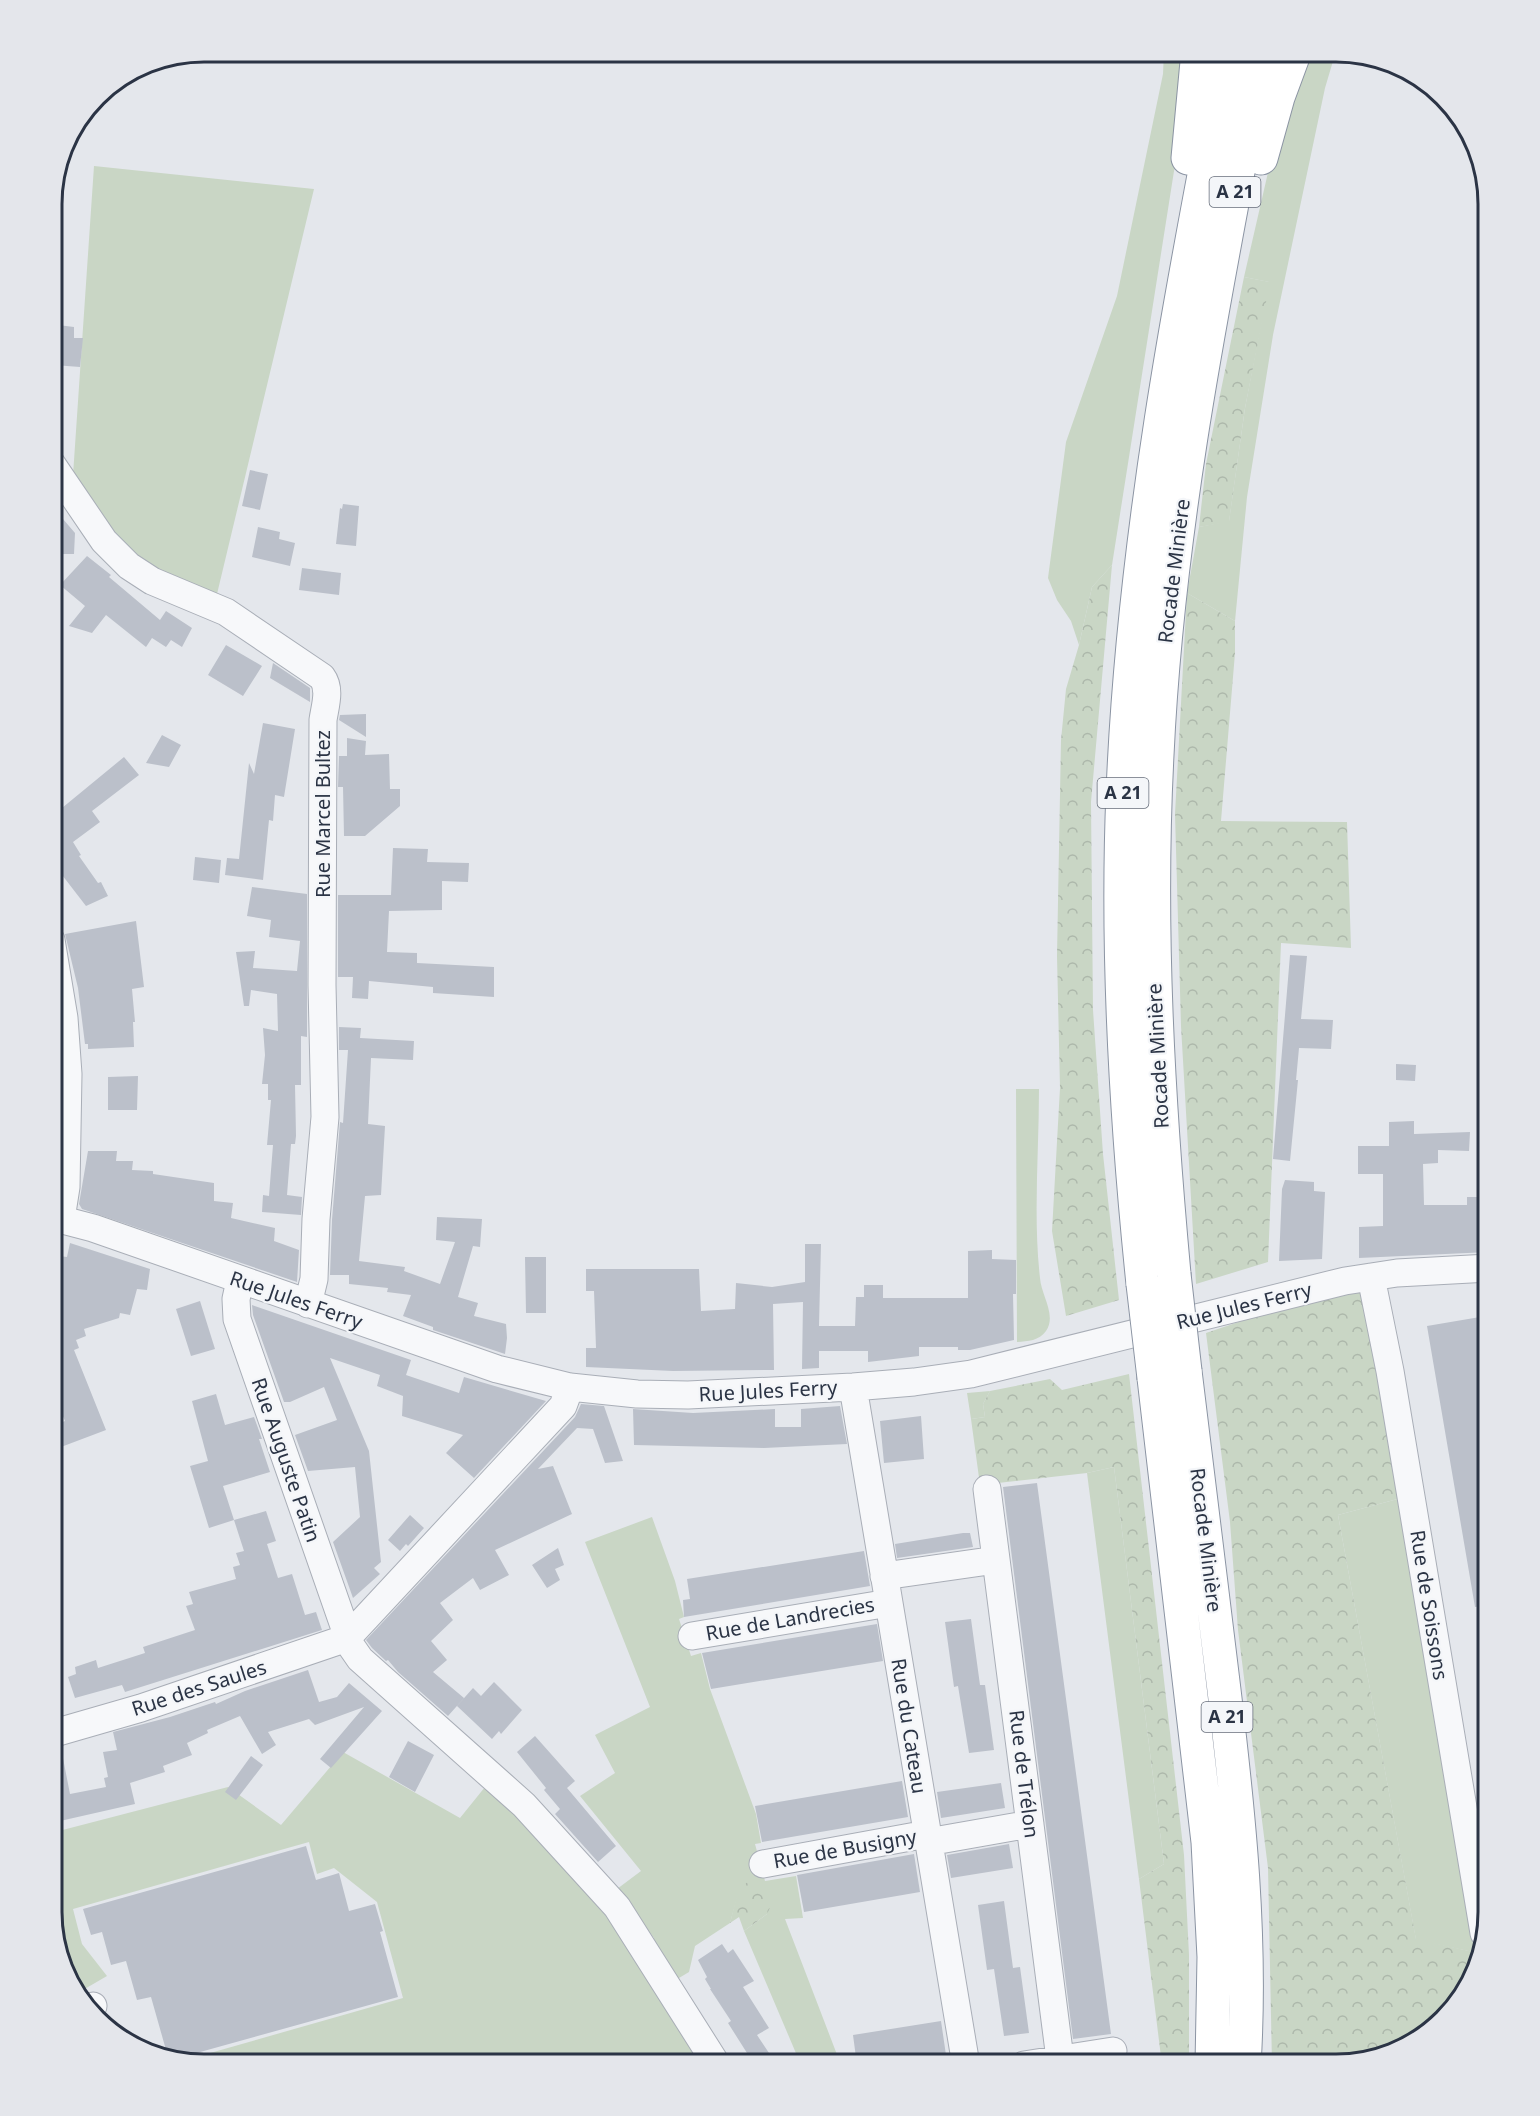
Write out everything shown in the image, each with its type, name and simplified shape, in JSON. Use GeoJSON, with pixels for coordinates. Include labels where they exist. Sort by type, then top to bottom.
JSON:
{"type":"FeatureCollection","features":[{"type":"Feature","properties":{"kind":"highway"},"geometry":{"type":"LineString","coordinates":[[1180,306],[1184,191],[1197,62]]}},
{"type":"Feature","properties":{"kind":"highway","name":"Rocade Minière"},"geometry":{"type":"LineString","coordinates":[[1212,2054],[1214,1957],[1208,1842],[1143,1284],[1129,1131],[1120,905],[1123,791],[1137,603],[1155,459],[1180,306],[1226,62]]}},
{"type":"Feature","properties":{"kind":"highway","name":"Rocade Minière"},"geometry":{"type":"LineString","coordinates":[[1244,2054],[1247,1960],[1241,1849],[1231,1746],[1174,1274],[1160,1108],[1153,901],[1156,764],[1177,534],[1190,441],[1259,62]]}},
{"type":"Feature","properties":{"kind":"highway"},"geometry":{"type":"LineString","coordinates":[[1209,332],[1239,239],[1270,124],[1291,62]]}},
{"type":"Feature","properties":{"kind":"street","name":"Rue Marcel Bultez"},"geometry":{"type":"LineString","coordinates":[[62,479],[104,541],[129,566],[152,581],[226,612],[322,677],[326,682],[323,720],[322,850],[325,1117],[316,1219],[314,1279],[308,1304]]}},
{"type":"Feature","properties":{"kind":"street"},"geometry":{"type":"LineString","coordinates":[[62,1006],[68,1074],[66,1187],[62,1199]]}},
{"type":"Feature","properties":{"kind":"street","name":"Rue Jules Ferry"},"geometry":{"type":"LineString","coordinates":[[62,1220],[93,1228],[497,1369],[570,1387],[613,1393],[670,1395],[853,1387],[944,1379],[993,1370],[1371,1276],[1416,1271],[1478,1268]]}},
{"type":"Feature","properties":{"kind":"street","name":"Rue de Soissons"},"geometry":{"type":"LineString","coordinates":[[1371,1276],[1390,1371],[1478,1897]]}},
{"type":"Feature","properties":{"kind":"street","name":"Rue Auguste Patin"},"geometry":{"type":"LineString","coordinates":[[240,1281],[236,1299],[237,1319],[347,1638],[360,1659],[524,1805],[613,1902],[636,1934],[710,2054]]}},
{"type":"Feature","properties":{"kind":"street"},"geometry":{"type":"LineString","coordinates":[[347,1638],[563,1406],[570,1387]]}},
{"type":"Feature","properties":{"kind":"street","name":"Rue du Cateau"},"geometry":{"type":"LineString","coordinates":[[853,1387],[964,2054]]}},
{"type":"Feature","properties":{"kind":"street","name":"Rue de Trélon"},"geometry":{"type":"LineString","coordinates":[[987,1489],[1059,2054]]}},
{"type":"Feature","properties":{"kind":"street","name":"Rue de Landrecies"},"geometry":{"type":"LineString","coordinates":[[884,1576],[996,1560]]}},
{"type":"Feature","properties":{"kind":"street","name":"Rue de Landrecies"},"geometry":{"type":"LineString","coordinates":[[692,1636],[889,1603]]}},
{"type":"Feature","properties":{"kind":"street","name":"Rue des Saules"},"geometry":{"type":"LineString","coordinates":[[62,1731],[141,1708],[347,1638]]}},
{"type":"Feature","properties":{"kind":"street","name":"Rue de Busigny"},"geometry":{"type":"LineString","coordinates":[[764,1864],[1030,1824]]}},
{"type":"Feature","properties":{"kind":"street"},"geometry":{"type":"LineString","coordinates":[[1093,2054],[1113,2051]]}},
{"type":"Feature","properties":{"kind":"green space"},"geometry":{"type":"Polygon","coordinates":[[[1164,62],[1185,62],[1180,133],[1112,565],[1092,587],[1079,645],[1071,621],[1057,600],[1048,578],[1066,442],[1117,296],[1163,74],[1164,62]]]}},
{"type":"Feature","properties":{"kind":"green space"},"geometry":{"type":"Polygon","coordinates":[[[1305,62],[1333,62],[1325,88],[1273,335],[1247,497],[1235,621],[1187,593],[1199,527],[1229,521],[1245,408],[1269,282],[1244,277],[1275,142],[1305,62]]]}},
{"type":"Feature","properties":{"kind":"green space"},"geometry":{"type":"Polygon","coordinates":[[[94,166],[314,189],[217,594],[154,572],[124,550],[73,475],[94,166]]]}},
{"type":"Feature","properties":{"kind":"green space"},"geometry":{"type":"Polygon","coordinates":[[[1244,277],[1270,282],[1245,408],[1229,522],[1199,527],[1206,464],[1244,277]]]}},
{"type":"Feature","properties":{"kind":"green space"},"geometry":{"type":"Polygon","coordinates":[[[1112,565],[1091,802],[1093,1010],[1103,1154],[1119,1300],[1066,1316],[1052,1231],[1060,1088],[1057,956],[1061,740],[1066,689],[1092,587],[1112,565]]]}},
{"type":"Feature","properties":{"kind":"green space"},"geometry":{"type":"Polygon","coordinates":[[[1187,593],[1235,621],[1235,653],[1221,821],[1347,822],[1351,948],[1281,943],[1268,1262],[1196,1284],[1181,1026],[1175,814],[1187,593]]]}},
{"type":"Feature","properties":{"kind":"green space"},"geometry":{"type":"Polygon","coordinates":[[[1016,1089],[1039,1089],[1038,1255],[1041,1285],[1050,1318],[1046,1331],[1040,1337],[1017,1342],[1016,1089]]]}},
{"type":"Feature","properties":{"kind":"green space"},"geometry":{"type":"Polygon","coordinates":[[[1361,1290],[1405,1497],[1338,1515],[1416,1939],[1473,1952],[1460,1984],[1437,2013],[1423,2025],[1408,2036],[1391,2044],[1355,2053],[1272,2054],[1268,1868],[1238,1630],[1230,1522],[1206,1333],[1280,1308],[1361,1290]]]}},
{"type":"Feature","properties":{"kind":"green space"},"geometry":{"type":"Polygon","coordinates":[[[1129,1374],[1184,1855],[1189,1955],[1189,2054],[1161,2054],[1139,1879],[1164,1864],[1114,1467],[1087,1473],[980,1485],[971,1419],[985,1417],[983,1404],[990,1391],[1050,1379],[1062,1390],[1129,1374]]]}},
{"type":"Feature","properties":{"kind":"green space"},"geometry":{"type":"Polygon","coordinates":[[[990,1391],[983,1404],[985,1417],[971,1419],[967,1393],[990,1391]]]}},
{"type":"Feature","properties":{"kind":"green space"},"geometry":{"type":"Polygon","coordinates":[[[1114,1467],[1164,1864],[1139,1879],[1087,1473],[1114,1467]]]}},
{"type":"Feature","properties":{"kind":"green space"},"geometry":{"type":"Polygon","coordinates":[[[1405,1497],[1478,1922],[1473,1952],[1416,1940],[1338,1515],[1405,1497]]]}},
{"type":"Feature","properties":{"kind":"green space"},"geometry":{"type":"Polygon","coordinates":[[[652,1517],[675,1581],[684,1617],[679,1619],[691,1656],[701,1653],[710,1689],[756,1814],[761,1843],[755,1844],[765,1881],[796,1876],[803,1918],[785,1919],[837,2054],[796,2054],[744,1931],[767,1914],[740,1887],[730,1923],[695,1946],[689,1972],[674,1981],[654,1951],[654,1938],[617,1889],[641,1871],[580,1796],[615,1773],[595,1735],[650,1707],[585,1542],[652,1517]]]}},
{"type":"Feature","properties":{"kind":"green space"},"geometry":{"type":"Polygon","coordinates":[[[343,1752],[460,1818],[485,1787],[508,1799],[604,1902],[705,2054],[207,2054],[403,1998],[377,1902],[334,1868],[317,1874],[309,1842],[73,1909],[82,1944],[107,1976],[84,1989],[72,1967],[63,1931],[62,1830],[228,1787],[281,1825],[343,1752]]]}},
{"type":"Feature","properties":{"kind":"green space"},"geometry":{"type":"Polygon","coordinates":[[[752,1880],[774,1899],[767,1914],[744,1931],[739,1917],[730,1923],[739,1887],[752,1880]]]}},
{"type":"Feature","properties":{"kind":"building"},"geometry":{"type":"Polygon","coordinates":[[[62,326],[74,327],[74,338],[83,338],[80,367],[62,366],[62,326]]]}},
{"type":"Feature","properties":{"kind":"building"},"geometry":{"type":"Polygon","coordinates":[[[250,470],[268,474],[260,510],[242,506],[250,470]]]}},
{"type":"Feature","properties":{"kind":"building"},"geometry":{"type":"Polygon","coordinates":[[[343,504],[359,506],[356,546],[336,544],[340,508],[342,509],[343,504]]]}},
{"type":"Feature","properties":{"kind":"building"},"geometry":{"type":"Polygon","coordinates":[[[62,518],[75,533],[74,554],[62,554],[62,518]]]}},
{"type":"Feature","properties":{"kind":"building"},"geometry":{"type":"Polygon","coordinates":[[[258,527],[280,532],[279,539],[295,543],[290,566],[252,557],[258,527]]]}},
{"type":"Feature","properties":{"kind":"building"},"geometry":{"type":"Polygon","coordinates":[[[87,556],[160,620],[166,611],[192,628],[182,647],[171,640],[166,647],[152,638],[146,647],[106,615],[92,633],[69,626],[85,606],[62,587],[62,583],[87,556]]]}},
{"type":"Feature","properties":{"kind":"building"},"geometry":{"type":"Polygon","coordinates":[[[302,568],[341,573],[339,595],[299,590],[302,568]]]}},
{"type":"Feature","properties":{"kind":"building"},"geometry":{"type":"Polygon","coordinates":[[[226,645],[262,666],[243,696],[208,675],[226,645]]]}},
{"type":"Feature","properties":{"kind":"building"},"geometry":{"type":"Polygon","coordinates":[[[273,663],[310,688],[310,702],[270,678],[273,663]]]}},
{"type":"Feature","properties":{"kind":"building"},"geometry":{"type":"Polygon","coordinates":[[[366,714],[366,737],[339,720],[340,715],[366,714]]]}},
{"type":"Feature","properties":{"kind":"building"},"geometry":{"type":"Polygon","coordinates":[[[263,723],[295,729],[284,797],[275,795],[273,821],[269,820],[263,880],[225,875],[227,858],[239,859],[249,763],[254,774],[263,723]]]}},
{"type":"Feature","properties":{"kind":"building"},"geometry":{"type":"Polygon","coordinates":[[[162,735],[181,745],[169,767],[146,763],[162,735]]]}},
{"type":"Feature","properties":{"kind":"building"},"geometry":{"type":"Polygon","coordinates":[[[347,738],[366,741],[365,755],[389,754],[390,789],[400,789],[400,806],[365,836],[344,836],[343,787],[338,787],[339,756],[347,756],[347,738]]]}},
{"type":"Feature","properties":{"kind":"building"},"geometry":{"type":"Polygon","coordinates":[[[124,757],[139,775],[92,811],[100,822],[73,842],[81,855],[79,856],[98,883],[101,882],[108,896],[86,906],[62,875],[62,808],[124,757]]]}},
{"type":"Feature","properties":{"kind":"building"},"geometry":{"type":"Polygon","coordinates":[[[393,848],[428,849],[427,862],[469,863],[468,882],[442,881],[442,910],[389,911],[387,952],[417,953],[417,963],[494,967],[494,997],[433,993],[433,987],[369,981],[368,999],[352,998],[353,977],[338,977],[338,895],[391,895],[393,848]]]}},
{"type":"Feature","properties":{"kind":"building"},"geometry":{"type":"Polygon","coordinates":[[[195,857],[221,860],[219,883],[193,880],[195,857]]]}},
{"type":"Feature","properties":{"kind":"building"},"geometry":{"type":"Polygon","coordinates":[[[252,887],[307,894],[307,1037],[301,1036],[301,1085],[295,1085],[296,1136],[295,1144],[291,1144],[287,1195],[302,1197],[301,1215],[262,1212],[263,1195],[269,1196],[273,1145],[267,1145],[271,1100],[268,1100],[268,1084],[262,1084],[265,1055],[263,1028],[278,1031],[277,994],[251,990],[249,1006],[244,1006],[236,952],[255,951],[253,968],[297,971],[300,941],[269,937],[271,920],[247,916],[252,887]]]}},
{"type":"Feature","properties":{"kind":"building"},"geometry":{"type":"Polygon","coordinates":[[[136,921],[144,987],[132,989],[135,1022],[133,1022],[134,1047],[88,1049],[88,1044],[85,1044],[78,988],[65,934],[136,921]]]}},
{"type":"Feature","properties":{"kind":"building"},"geometry":{"type":"Polygon","coordinates":[[[1290,955],[1307,956],[1301,1019],[1333,1020],[1331,1049],[1299,1048],[1290,1161],[1273,1159],[1290,955]]]}},
{"type":"Feature","properties":{"kind":"building"},"geometry":{"type":"Polygon","coordinates":[[[339,1027],[361,1028],[360,1038],[414,1041],[413,1060],[371,1058],[368,1124],[385,1126],[381,1195],[365,1196],[359,1261],[405,1267],[404,1271],[440,1284],[455,1242],[436,1240],[437,1217],[482,1219],[480,1247],[473,1246],[458,1297],[478,1303],[474,1316],[506,1324],[505,1354],[433,1330],[433,1327],[403,1316],[411,1295],[387,1292],[388,1288],[349,1284],[349,1275],[330,1275],[332,1220],[340,1122],[343,1123],[348,1050],[339,1050],[339,1027]]]}},
{"type":"Feature","properties":{"kind":"building"},"geometry":{"type":"Polygon","coordinates":[[[1396,1064],[1416,1065],[1415,1081],[1396,1080],[1396,1064]]]}},
{"type":"Feature","properties":{"kind":"building"},"geometry":{"type":"Polygon","coordinates":[[[138,1076],[137,1110],[108,1110],[108,1077],[138,1076]]]}},
{"type":"Feature","properties":{"kind":"building"},"geometry":{"type":"Polygon","coordinates":[[[1414,1121],[1414,1134],[1470,1132],[1469,1151],[1438,1150],[1438,1163],[1423,1164],[1424,1205],[1467,1205],[1467,1197],[1478,1197],[1478,1253],[1359,1258],[1359,1227],[1383,1226],[1383,1174],[1358,1174],[1358,1146],[1389,1146],[1389,1122],[1414,1121]]]}},
{"type":"Feature","properties":{"kind":"building"},"geometry":{"type":"Polygon","coordinates":[[[88,1151],[117,1151],[116,1161],[133,1161],[132,1170],[153,1171],[153,1174],[214,1183],[214,1201],[233,1203],[231,1218],[275,1228],[274,1241],[299,1250],[297,1282],[82,1209],[79,1204],[88,1151]]]}},
{"type":"Feature","properties":{"kind":"building"},"geometry":{"type":"Polygon","coordinates":[[[1285,1180],[1314,1182],[1314,1191],[1325,1192],[1322,1259],[1279,1261],[1282,1189],[1285,1180]]]}},
{"type":"Feature","properties":{"kind":"building"},"geometry":{"type":"Polygon","coordinates":[[[70,1243],[150,1269],[147,1290],[137,1289],[130,1315],[120,1313],[119,1318],[84,1329],[86,1336],[76,1340],[79,1348],[74,1350],[106,1430],[62,1447],[62,1422],[65,1421],[62,1414],[62,1256],[67,1257],[70,1243]]]}},
{"type":"Feature","properties":{"kind":"building"},"geometry":{"type":"Polygon","coordinates":[[[805,1244],[821,1244],[819,1326],[855,1326],[856,1297],[864,1297],[864,1285],[883,1285],[883,1298],[968,1298],[968,1251],[992,1250],[992,1259],[1016,1260],[1016,1294],[1013,1294],[1014,1340],[970,1350],[958,1350],[958,1347],[919,1347],[919,1356],[868,1362],[868,1351],[819,1351],[819,1368],[802,1369],[803,1302],[773,1304],[774,1370],[673,1371],[586,1367],[586,1348],[596,1348],[594,1291],[586,1291],[586,1269],[699,1269],[701,1311],[735,1309],[736,1283],[772,1287],[805,1282],[805,1244]]]}},
{"type":"Feature","properties":{"kind":"building"},"geometry":{"type":"Polygon","coordinates":[[[525,1257],[546,1257],[546,1313],[526,1313],[525,1257]]]}},
{"type":"Feature","properties":{"kind":"building"},"geometry":{"type":"Polygon","coordinates":[[[200,1301],[215,1349],[191,1356],[176,1309],[200,1301]]]}},
{"type":"Feature","properties":{"kind":"building"},"geometry":{"type":"Polygon","coordinates":[[[252,1305],[411,1360],[406,1375],[459,1393],[464,1377],[546,1401],[474,1478],[446,1453],[463,1435],[402,1416],[403,1396],[377,1386],[380,1375],[330,1358],[369,1451],[381,1562],[374,1568],[380,1574],[353,1598],[333,1542],[360,1517],[355,1467],[308,1471],[295,1435],[337,1420],[324,1387],[290,1402],[284,1402],[253,1315],[252,1305]]]}},
{"type":"Feature","properties":{"kind":"building"},"geometry":{"type":"Polygon","coordinates":[[[1478,1317],[1478,1607],[1475,1607],[1427,1326],[1478,1317]]]}},
{"type":"Feature","properties":{"kind":"building"},"geometry":{"type":"Polygon","coordinates":[[[216,1394],[225,1425],[254,1417],[270,1472],[223,1486],[234,1520],[209,1528],[190,1466],[208,1461],[192,1401],[216,1394]]]}},
{"type":"Feature","properties":{"kind":"building"},"geometry":{"type":"Polygon","coordinates":[[[581,1404],[604,1406],[623,1461],[605,1463],[593,1429],[577,1428],[538,1469],[553,1466],[572,1514],[495,1550],[509,1575],[480,1590],[473,1578],[440,1603],[453,1620],[431,1641],[447,1660],[433,1672],[464,1698],[448,1716],[398,1672],[388,1660],[386,1661],[366,1640],[575,1417],[581,1404]]]}},
{"type":"Feature","properties":{"kind":"building"},"geometry":{"type":"Polygon","coordinates":[[[840,1406],[847,1444],[764,1448],[634,1445],[633,1409],[693,1413],[775,1409],[775,1427],[801,1427],[801,1409],[840,1406]]]}},
{"type":"Feature","properties":{"kind":"building"},"geometry":{"type":"Polygon","coordinates":[[[921,1416],[924,1459],[884,1463],[880,1421],[921,1416]]]}},
{"type":"Feature","properties":{"kind":"building"},"geometry":{"type":"Polygon","coordinates":[[[1037,1483],[1111,2034],[1073,2039],[1003,1487],[1037,1483]]]}},
{"type":"Feature","properties":{"kind":"building"},"geometry":{"type":"Polygon","coordinates":[[[266,1511],[276,1541],[267,1544],[278,1578],[292,1574],[305,1615],[316,1612],[322,1630],[125,1692],[122,1685],[75,1698],[68,1677],[76,1674],[75,1667],[96,1660],[98,1668],[145,1653],[143,1647],[195,1630],[186,1606],[193,1604],[189,1592],[236,1579],[233,1567],[240,1565],[236,1553],[244,1551],[234,1520],[266,1511]]]}},
{"type":"Feature","properties":{"kind":"building"},"geometry":{"type":"Polygon","coordinates":[[[410,1515],[424,1528],[408,1546],[406,1544],[400,1551],[388,1540],[410,1515]]]}},
{"type":"Feature","properties":{"kind":"building"},"geometry":{"type":"Polygon","coordinates":[[[970,1533],[973,1547],[897,1558],[895,1544],[970,1533]]]}},
{"type":"Feature","properties":{"kind":"building"},"geometry":{"type":"Polygon","coordinates":[[[558,1548],[564,1565],[555,1569],[560,1580],[547,1588],[532,1565],[558,1548]]]}},
{"type":"Feature","properties":{"kind":"building"},"geometry":{"type":"Polygon","coordinates":[[[864,1551],[870,1586],[684,1617],[683,1600],[690,1599],[687,1579],[864,1551]]]}},
{"type":"Feature","properties":{"kind":"building"},"geometry":{"type":"Polygon","coordinates":[[[971,1619],[980,1685],[985,1685],[994,1750],[969,1753],[958,1686],[954,1687],[945,1622],[971,1619]]]}},
{"type":"Feature","properties":{"kind":"building"},"geometry":{"type":"Polygon","coordinates":[[[877,1624],[883,1661],[711,1689],[702,1653],[877,1624]]]}},
{"type":"Feature","properties":{"kind":"building"},"geometry":{"type":"Polygon","coordinates":[[[308,1670],[319,1702],[337,1697],[349,1683],[382,1711],[331,1768],[320,1759],[364,1707],[315,1725],[309,1719],[268,1732],[276,1745],[262,1754],[240,1716],[207,1730],[208,1733],[187,1743],[192,1755],[163,1766],[165,1772],[130,1783],[135,1804],[62,1821],[62,1753],[70,1794],[106,1787],[104,1778],[108,1777],[103,1752],[117,1750],[113,1732],[215,1702],[216,1704],[245,1691],[308,1670]]]}},
{"type":"Feature","properties":{"kind":"building"},"geometry":{"type":"Polygon","coordinates":[[[494,1682],[522,1710],[501,1734],[499,1731],[492,1739],[457,1706],[473,1688],[481,1696],[494,1682]]]}},
{"type":"Feature","properties":{"kind":"building"},"geometry":{"type":"Polygon","coordinates":[[[535,1736],[575,1781],[567,1788],[616,1846],[598,1862],[555,1814],[560,1809],[517,1752],[535,1736]]]}},
{"type":"Feature","properties":{"kind":"building"},"geometry":{"type":"Polygon","coordinates":[[[408,1741],[434,1755],[415,1792],[389,1777],[408,1741]]]}},
{"type":"Feature","properties":{"kind":"building"},"geometry":{"type":"Polygon","coordinates":[[[251,1756],[263,1765],[236,1800],[225,1792],[251,1756]]]}},
{"type":"Feature","properties":{"kind":"building"},"geometry":{"type":"Polygon","coordinates":[[[902,1781],[908,1817],[762,1842],[755,1806],[902,1781]]]}},
{"type":"Feature","properties":{"kind":"building"},"geometry":{"type":"Polygon","coordinates":[[[1001,1783],[1005,1808],[941,1818],[937,1792],[1001,1783]]]}},
{"type":"Feature","properties":{"kind":"building"},"geometry":{"type":"Polygon","coordinates":[[[1009,1844],[1013,1868],[951,1878],[947,1855],[1009,1844]]]}},
{"type":"Feature","properties":{"kind":"building"},"geometry":{"type":"Polygon","coordinates":[[[306,1846],[316,1880],[339,1873],[349,1911],[375,1904],[383,1931],[380,1932],[398,1997],[193,2054],[167,2050],[151,1997],[137,2000],[126,1961],[111,1965],[102,1932],[91,1935],[83,1909],[306,1846]]]}},
{"type":"Feature","properties":{"kind":"building"},"geometry":{"type":"Polygon","coordinates":[[[914,1854],[920,1892],[804,1912],[797,1875],[914,1854]]]}},
{"type":"Feature","properties":{"kind":"building"},"geometry":{"type":"Polygon","coordinates":[[[1004,1901],[1013,1968],[1020,1967],[1029,2033],[1004,2036],[994,1969],[987,1970],[978,1905],[1004,1901]]]}},
{"type":"Feature","properties":{"kind":"building"},"geometry":{"type":"Polygon","coordinates":[[[722,1944],[728,1953],[733,1949],[754,1981],[743,1987],[769,2028],[757,2035],[770,2054],[745,2054],[747,2053],[728,2023],[731,2021],[710,1989],[705,1979],[707,1977],[698,1960],[722,1944]]]}},
{"type":"Feature","properties":{"kind":"building"},"geometry":{"type":"Polygon","coordinates":[[[941,2021],[946,2054],[856,2054],[853,2035],[941,2021]]]}}]}
